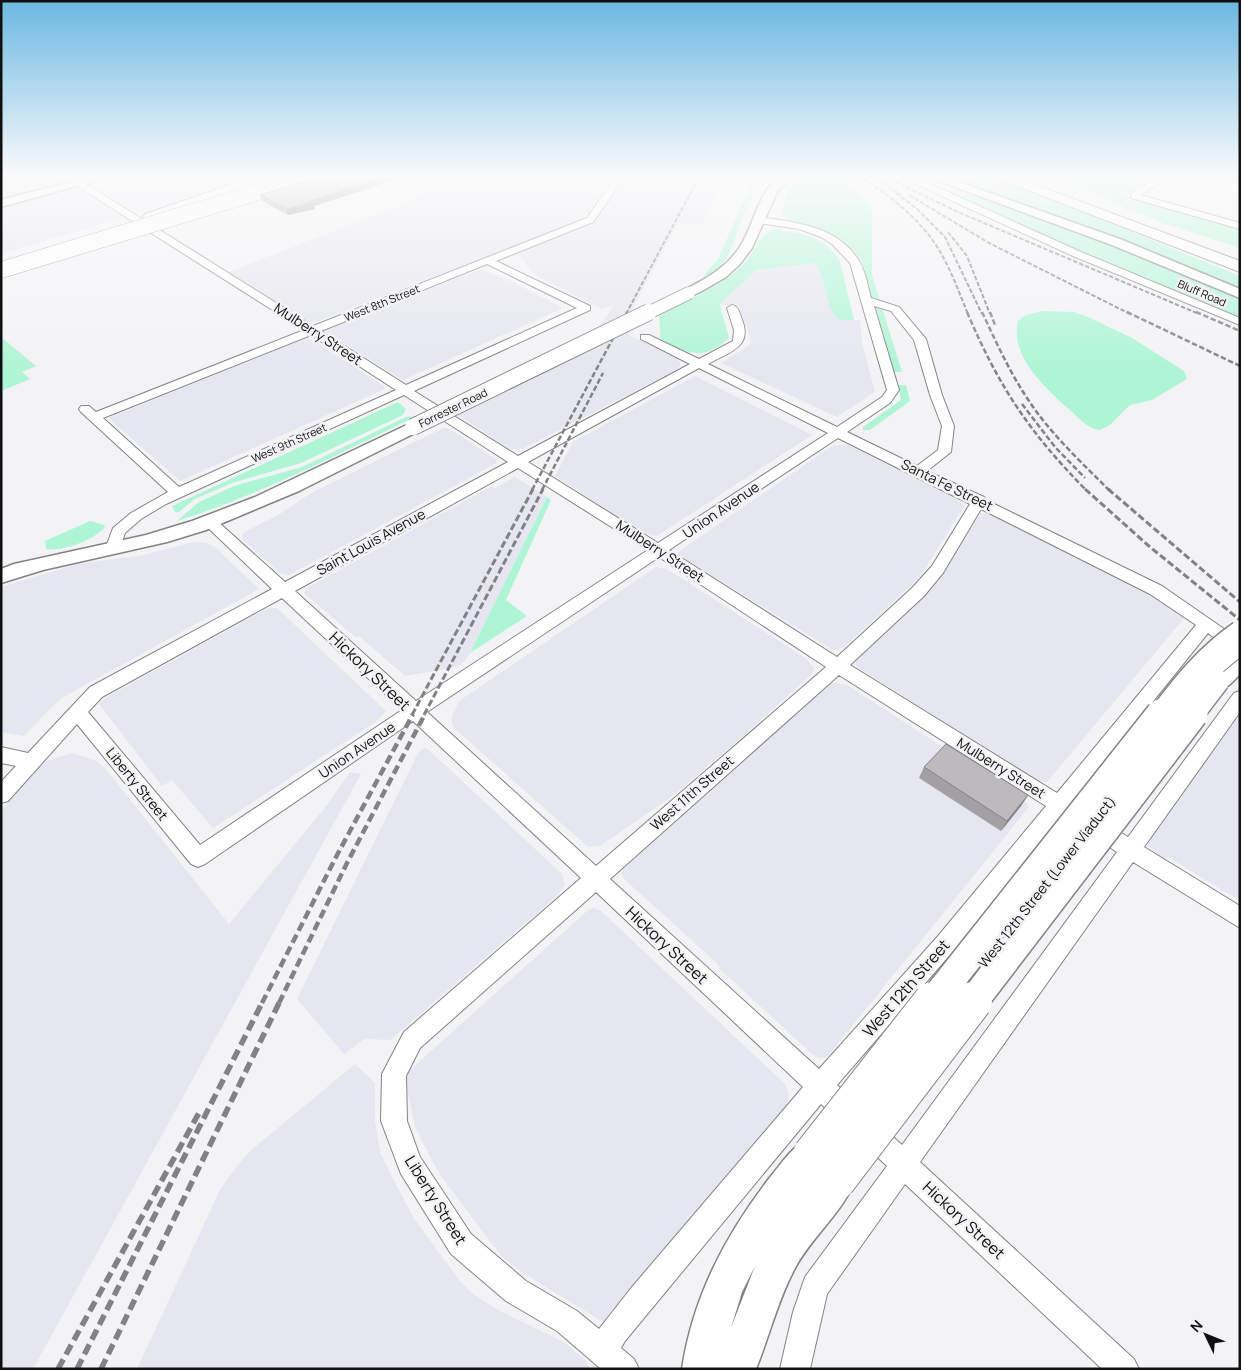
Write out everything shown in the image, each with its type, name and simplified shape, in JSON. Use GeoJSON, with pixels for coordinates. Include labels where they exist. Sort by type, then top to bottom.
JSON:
{"type":"FeatureCollection","features":[{"type":"Feature","properties":{"kind":"highway"},"geometry":{"type":"LineString","coordinates":[[1,261],[76,239]]}},
{"type":"Feature","properties":{"kind":"highway"},"geometry":{"type":"LineString","coordinates":[[1,270],[103,239]]}},
{"type":"Feature","properties":{"kind":"highway"},"geometry":{"type":"LineString","coordinates":[[1157,239],[1240,274]]}},
{"type":"Feature","properties":{"kind":"highway"},"geometry":{"type":"LineString","coordinates":[[1167,239],[1240,266]]}},
{"type":"Feature","properties":{"kind":"highway"},"geometry":{"type":"LineString","coordinates":[[1184,239],[1240,259]]}},
{"type":"Feature","properties":{"kind":"highway"},"geometry":{"type":"LineString","coordinates":[[1203,239],[1240,251]]}},
{"type":"Feature","properties":{"kind":"main road","name":"West 12th Street"},"geometry":{"type":"LineString","coordinates":[[734,1369],[777,1261],[797,1229],[824,1168],[1195,670],[1215,650],[1240,632]]}},
{"type":"Feature","properties":{"kind":"main road","name":"West 12th Street"},"geometry":{"type":"LineString","coordinates":[[703,1369],[704,1348],[720,1294],[744,1245],[776,1199],[824,1168],[1218,681],[1240,659]]}},
{"type":"Feature","properties":{"kind":"street","name":"Mulberry Street"},"geometry":{"type":"LineString","coordinates":[[167,239],[838,666],[1240,918]]}},
{"type":"Feature","properties":{"kind":"street","name":"West 8th Street"},"geometry":{"type":"LineString","coordinates":[[177,493],[90,413],[314,331],[543,239]]}},
{"type":"Feature","properties":{"kind":"street","name":"Forrester Road"},"geometry":{"type":"LineString","coordinates":[[114,547],[166,536],[247,508],[689,293],[715,279],[730,267],[746,248],[750,239]]}},
{"type":"Feature","properties":{"kind":"street","name":"Union Avenue"},"geometry":{"type":"LineString","coordinates":[[198,858],[413,712],[660,551],[886,400],[893,390],[855,262],[843,246],[830,239]]}},
{"type":"Feature","properties":{"kind":"street","name":"Bluff Road"},"geometry":{"type":"LineString","coordinates":[[1044,239],[1240,322]]}},
{"type":"Feature","properties":{"kind":"street"},"geometry":{"type":"LineString","coordinates":[[1107,239],[1240,294]]}},
{"type":"Feature","properties":{"kind":"street","name":"West 9th Street"},"geometry":{"type":"LineString","coordinates":[[114,547],[118,531],[130,520],[177,493],[586,308],[488,261]]}},
{"type":"Feature","properties":{"kind":"street"},"geometry":{"type":"LineString","coordinates":[[866,300],[895,309],[920,339],[936,395],[948,426],[944,452],[919,471]]}},
{"type":"Feature","properties":{"kind":"street","name":"Saint Louis Avenue"},"geometry":{"type":"LineString","coordinates":[[1,795],[96,692],[737,343],[741,338],[732,308]]}},
{"type":"Feature","properties":{"kind":"street","name":"Santa Fe Street"},"geometry":{"type":"LineString","coordinates":[[645,337],[978,500],[1156,590],[1191,611],[1206,624],[1240,647]]}},
{"type":"Feature","properties":{"kind":"street","name":"West 11th Street"},"geometry":{"type":"LineString","coordinates":[[394,1074],[412,1040],[594,878],[838,666],[918,592],[938,570],[978,500]]}},
{"type":"Feature","properties":{"kind":"street","name":"Hickory Street"},"geometry":{"type":"LineString","coordinates":[[210,522],[284,589],[413,712],[821,1085],[1124,1369]]}},
{"type":"Feature","properties":{"kind":"street"},"geometry":{"type":"LineString","coordinates":[[1,576],[44,562],[114,547]]}},
{"type":"Feature","properties":{"kind":"street","name":"West 12th Street"},"geometry":{"type":"LineString","coordinates":[[614,1360],[615,1331],[642,1297],[821,1085],[946,943],[1206,624]]}},
{"type":"Feature","properties":{"kind":"street","name":"West 12th Street (Lower Viaduct)"},"geometry":{"type":"LineString","coordinates":[[860,1123],[1206,675],[1240,647]]}},
{"type":"Feature","properties":{"kind":"street"},"geometry":{"type":"LineString","coordinates":[[795,1369],[807,1312],[816,1287],[1240,698]]}},
{"type":"Feature","properties":{"kind":"street","name":"Liberty Street"},"geometry":{"type":"LineString","coordinates":[[77,711],[198,858]]}},
{"type":"Feature","properties":{"kind":"street"},"geometry":{"type":"LineString","coordinates":[[1,755],[32,761]]}},
{"type":"Feature","properties":{"kind":"street","name":"Liberty Street"},"geometry":{"type":"LineString","coordinates":[[394,1074],[394,1121],[410,1165],[461,1244],[516,1291],[567,1321],[614,1360]]}},
{"type":"Feature","properties":{"kind":"shaded area"},"geometry":{"type":"Polygon","coordinates":[[[1,239],[52,239],[1,254],[1,239]]]}},
{"type":"Feature","properties":{"kind":"shaded area"},"geometry":{"type":"Polygon","coordinates":[[[314,239],[531,239],[313,323],[308,322],[229,272],[314,239]]]}},
{"type":"Feature","properties":{"kind":"shaded area"},"geometry":{"type":"Polygon","coordinates":[[[551,239],[670,239],[630,314],[637,315],[629,335],[677,358],[680,362],[678,369],[522,449],[511,449],[456,414],[581,352],[615,304],[602,309],[541,278],[532,272],[518,253],[551,239]]]}},
{"type":"Feature","properties":{"kind":"shaded area"},"geometry":{"type":"Polygon","coordinates":[[[814,263],[821,271],[828,300],[839,320],[860,320],[862,343],[875,392],[837,417],[721,363],[748,346],[751,340],[738,305],[720,305],[723,300],[757,270],[814,263]]]}},
{"type":"Feature","properties":{"kind":"shaded area"},"geometry":{"type":"Polygon","coordinates":[[[480,269],[507,279],[563,308],[403,380],[324,331],[480,269]]]}},
{"type":"Feature","properties":{"kind":"shaded area"},"geometry":{"type":"Polygon","coordinates":[[[305,338],[311,339],[384,386],[385,389],[180,481],[108,418],[305,338]]]}},
{"type":"Feature","properties":{"kind":"shaded area"},"geometry":{"type":"Polygon","coordinates":[[[695,376],[812,435],[657,536],[643,533],[555,476],[573,442],[695,376]]]}},
{"type":"Feature","properties":{"kind":"shaded area"},"geometry":{"type":"Polygon","coordinates":[[[443,428],[448,428],[496,459],[497,463],[289,575],[281,574],[242,539],[243,533],[278,515],[313,492],[443,428]]]}},
{"type":"Feature","properties":{"kind":"shaded area"},"geometry":{"type":"Polygon","coordinates":[[[847,444],[954,497],[964,506],[922,574],[913,584],[843,648],[833,650],[679,555],[678,552],[832,446],[847,444]]]}},
{"type":"Feature","properties":{"kind":"shaded area"},"geometry":{"type":"Polygon","coordinates":[[[515,477],[547,497],[470,653],[464,662],[456,667],[405,676],[359,636],[356,638],[304,593],[307,588],[492,486],[495,488],[515,477]]]}},
{"type":"Feature","properties":{"kind":"shaded area"},"geometry":{"type":"Polygon","coordinates":[[[981,513],[992,515],[1139,587],[1173,606],[1185,617],[1047,782],[1038,781],[857,667],[854,663],[938,581],[981,513]]]}},
{"type":"Feature","properties":{"kind":"shaded area"},"geometry":{"type":"Polygon","coordinates":[[[193,542],[206,543],[215,547],[259,589],[60,699],[24,736],[1,732],[1,587],[78,564],[144,555],[193,542]]]}},
{"type":"Feature","properties":{"kind":"shaded area"},"geometry":{"type":"Polygon","coordinates":[[[656,567],[667,569],[807,659],[814,668],[812,674],[674,795],[600,846],[588,847],[454,728],[451,719],[459,701],[656,567]]]}},
{"type":"Feature","properties":{"kind":"shaded area"},"geometry":{"type":"Polygon","coordinates":[[[268,608],[277,608],[386,711],[377,721],[213,828],[172,780],[162,786],[99,704],[105,698],[268,608]]]}},
{"type":"Feature","properties":{"kind":"shaded area"},"geometry":{"type":"Polygon","coordinates":[[[835,682],[849,686],[1025,800],[1029,807],[828,1056],[821,1059],[812,1054],[721,970],[717,963],[624,879],[621,874],[623,869],[829,685],[835,682]]]}},
{"type":"Feature","properties":{"kind":"shaded area"},"geometry":{"type":"Polygon","coordinates":[[[1240,714],[1240,901],[1168,857],[1165,860],[1148,846],[1150,838],[1240,714]]]}},
{"type":"Feature","properties":{"kind":"shaded area"},"geometry":{"type":"Polygon","coordinates":[[[424,748],[429,750],[562,874],[565,885],[558,895],[390,1040],[364,1039],[344,1054],[297,999],[418,753],[424,748]]]}},
{"type":"Feature","properties":{"kind":"shaded area"},"geometry":{"type":"Polygon","coordinates":[[[72,753],[97,761],[104,767],[229,924],[327,805],[350,772],[361,774],[33,1369],[1,1369],[1,810],[35,771],[47,761],[72,753]]]}},
{"type":"Feature","properties":{"kind":"shaded area"},"geometry":{"type":"Polygon","coordinates":[[[593,908],[601,911],[784,1083],[789,1093],[787,1104],[608,1325],[523,1273],[501,1256],[438,1172],[415,1127],[406,1083],[406,1077],[411,1069],[587,911],[593,908]]]}},
{"type":"Feature","properties":{"kind":"shaded area"},"geometry":{"type":"Polygon","coordinates":[[[355,1064],[375,1083],[375,1121],[380,1152],[393,1179],[415,1220],[460,1281],[473,1294],[500,1311],[564,1342],[583,1358],[591,1369],[137,1369],[220,1190],[234,1170],[249,1152],[355,1064]]]}},
{"type":"Feature","properties":{"kind":"green space"},"geometry":{"type":"Polygon","coordinates":[[[727,239],[735,239],[720,267],[712,273],[703,276],[718,259],[727,239]]]}},
{"type":"Feature","properties":{"kind":"green space"},"geometry":{"type":"Polygon","coordinates":[[[761,239],[815,239],[823,243],[835,254],[840,262],[854,320],[839,320],[833,313],[827,299],[822,277],[814,263],[757,270],[723,300],[720,305],[729,338],[712,350],[696,353],[688,352],[661,341],[659,314],[702,293],[732,274],[741,267],[761,239]]]}},
{"type":"Feature","properties":{"kind":"green space"},"geometry":{"type":"Polygon","coordinates":[[[840,239],[872,239],[872,275],[902,372],[894,372],[864,268],[852,248],[840,239]]]}},
{"type":"Feature","properties":{"kind":"green space"},"geometry":{"type":"Polygon","coordinates":[[[1052,239],[1096,239],[1113,245],[1239,299],[1240,318],[1052,239]]]}},
{"type":"Feature","properties":{"kind":"green space"},"geometry":{"type":"Polygon","coordinates":[[[1105,239],[1149,239],[1240,276],[1240,290],[1105,239]]]}},
{"type":"Feature","properties":{"kind":"green space"},"geometry":{"type":"Polygon","coordinates":[[[1212,239],[1240,239],[1240,248],[1212,239]]]}},
{"type":"Feature","properties":{"kind":"green space"},"geometry":{"type":"Polygon","coordinates":[[[1043,311],[1074,312],[1088,317],[1132,338],[1184,371],[1187,379],[1152,400],[1130,405],[1110,425],[1100,430],[1092,428],[1041,383],[1024,359],[1019,347],[1018,321],[1026,315],[1043,311]]]}},
{"type":"Feature","properties":{"kind":"green space"},"geometry":{"type":"Polygon","coordinates":[[[1,337],[36,366],[22,372],[30,379],[1,391],[1,337]]]}},
{"type":"Feature","properties":{"kind":"green space"},"geometry":{"type":"Polygon","coordinates":[[[898,385],[906,385],[910,401],[870,430],[863,430],[863,427],[901,400],[898,385]]]}},
{"type":"Feature","properties":{"kind":"green space"},"geometry":{"type":"Polygon","coordinates":[[[398,402],[406,409],[403,415],[301,463],[232,483],[195,499],[179,512],[175,512],[172,506],[398,402]]]}},
{"type":"Feature","properties":{"kind":"green space"},"geometry":{"type":"Polygon","coordinates":[[[417,416],[269,486],[208,511],[177,521],[199,502],[234,486],[302,467],[406,417],[417,416]]]}},
{"type":"Feature","properties":{"kind":"green space"},"geometry":{"type":"Polygon","coordinates":[[[547,497],[551,500],[506,600],[527,616],[470,653],[547,497]]]}},
{"type":"Feature","properties":{"kind":"green space"},"geometry":{"type":"Polygon","coordinates":[[[90,521],[105,525],[104,528],[93,537],[69,547],[46,549],[45,541],[90,521]]]}},
{"type":"Feature","properties":{"kind":"building"},"geometry":{"type":"Polygon","coordinates":[[[946,744],[1028,795],[1007,821],[924,767],[946,744]]]}},
{"type":"Feature","properties":{"kind":"railway"},"geometry":{"type":"LineString","coordinates":[[626,314],[666,239]]}},
{"type":"Feature","properties":{"kind":"railway"},"geometry":{"type":"LineString","coordinates":[[932,239],[947,264],[968,314]]}},
{"type":"Feature","properties":{"kind":"railway"},"geometry":{"type":"LineString","coordinates":[[946,239],[982,314]]}},
{"type":"Feature","properties":{"kind":"railway"},"geometry":{"type":"LineString","coordinates":[[953,239],[967,256],[990,314]]}},
{"type":"Feature","properties":{"kind":"railway"},"geometry":{"type":"LineString","coordinates":[[982,239],[1130,314]]}},
{"type":"Feature","properties":{"kind":"railway"},"geometry":{"type":"LineString","coordinates":[[1022,239],[1199,314]]}},
{"type":"Feature","properties":{"kind":"railway"},"geometry":{"type":"LineString","coordinates":[[532,490],[627,312]]}},
{"type":"Feature","properties":{"kind":"railway"},"geometry":{"type":"LineString","coordinates":[[967,312],[991,363],[1017,407],[1048,448],[1085,489]]}},
{"type":"Feature","properties":{"kind":"railway"},"geometry":{"type":"LineString","coordinates":[[982,312],[1011,371],[1031,404],[1058,438],[1108,489]]}},
{"type":"Feature","properties":{"kind":"railway"},"geometry":{"type":"LineString","coordinates":[[990,312],[995,325]]}},
{"type":"Feature","properties":{"kind":"railway"},"geometry":{"type":"LineString","coordinates":[[1127,312],[1240,366]]}},
{"type":"Feature","properties":{"kind":"railway"},"geometry":{"type":"LineString","coordinates":[[1196,312],[1240,331]]}},
{"type":"Feature","properties":{"kind":"railway"},"geometry":{"type":"LineString","coordinates":[[542,490],[603,373]]}},
{"type":"Feature","properties":{"kind":"railway"},"geometry":{"type":"LineString","coordinates":[[1022,404],[1055,447],[1085,478]]}},
{"type":"Feature","properties":{"kind":"railway"},"geometry":{"type":"LineString","coordinates":[[412,715],[533,489]]}},
{"type":"Feature","properties":{"kind":"railway"},"geometry":{"type":"LineString","coordinates":[[424,715],[543,489]]}},
{"type":"Feature","properties":{"kind":"railway"},"geometry":{"type":"LineString","coordinates":[[1085,489],[1150,547],[1240,620]]}},
{"type":"Feature","properties":{"kind":"railway"},"geometry":{"type":"LineString","coordinates":[[1108,489],[1240,602]]}},
{"type":"Feature","properties":{"kind":"railway"},"geometry":{"type":"LineString","coordinates":[[262,1003],[336,857],[413,714]]}},
{"type":"Feature","properties":{"kind":"railway"},"geometry":{"type":"LineString","coordinates":[[279,1003],[346,865],[425,714]]}},
{"type":"Feature","properties":{"kind":"railway"},"geometry":{"type":"LineString","coordinates":[[77,1369],[263,1001]]}},
{"type":"Feature","properties":{"kind":"railway"},"geometry":{"type":"LineString","coordinates":[[101,1369],[280,1001]]}},
{"type":"Feature","properties":{"kind":"railway"},"geometry":{"type":"LineString","coordinates":[[58,1369],[200,1111]]}}]}
